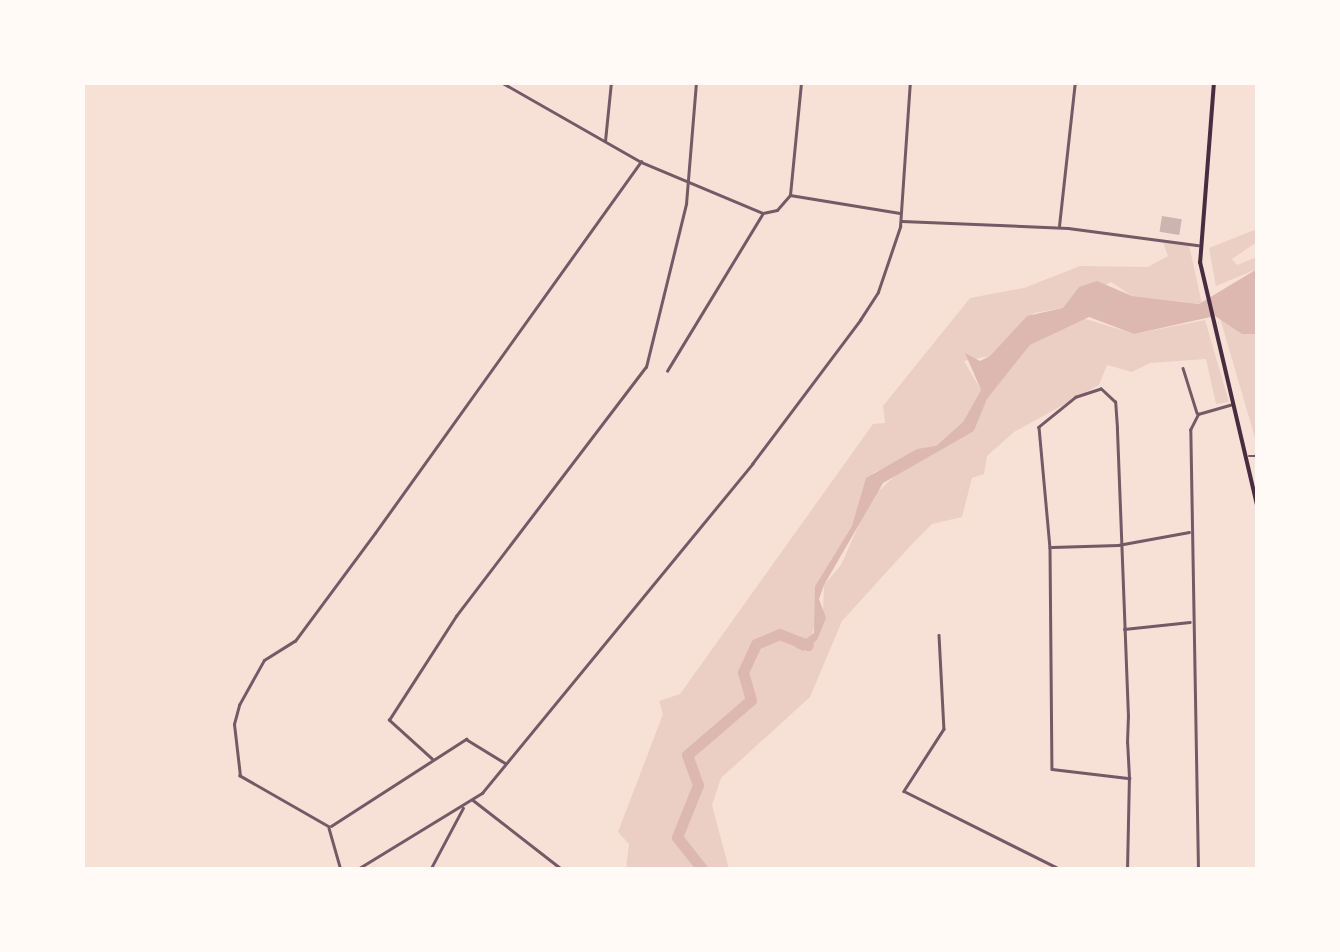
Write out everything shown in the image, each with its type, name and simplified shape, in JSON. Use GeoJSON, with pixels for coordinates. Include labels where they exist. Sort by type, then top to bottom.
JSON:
{"type":"FeatureCollection","features":[{"type":"Feature","properties":{"kind":"main road"},"geometry":{"type":"LineString","coordinates":[[1214,82],[1198,244],[1208,308],[1258,509]]}},
{"type":"Feature","properties":{"kind":"street"},"geometry":{"type":"LineString","coordinates":[[501,82],[641,162],[686,176],[763,213],[777,210],[790,195],[801,82]]}},
{"type":"Feature","properties":{"kind":"street"},"geometry":{"type":"LineString","coordinates":[[509,89],[510,82]]}},
{"type":"Feature","properties":{"kind":"street"},"geometry":{"type":"LineString","coordinates":[[605,143],[611,82]]}},
{"type":"Feature","properties":{"kind":"street"},"geometry":{"type":"LineString","coordinates":[[432,759],[389,720],[456,616],[640,378],[684,211],[696,82]]}},
{"type":"Feature","properties":{"kind":"street"},"geometry":{"type":"LineString","coordinates":[[356,870],[464,807],[506,763],[752,464],[860,320],[878,292],[900,220],[910,82]]}},
{"type":"Feature","properties":{"kind":"street"},"geometry":{"type":"LineString","coordinates":[[1059,227],[1075,82]]}},
{"type":"Feature","properties":{"kind":"street"},"geometry":{"type":"LineString","coordinates":[[340,870],[329,827],[240,776],[235,715],[258,667],[295,640],[641,162]]}},
{"type":"Feature","properties":{"kind":"street"},"geometry":{"type":"LineString","coordinates":[[790,195],[901,214]]}},
{"type":"Feature","properties":{"kind":"street"},"geometry":{"type":"LineString","coordinates":[[667,372],[763,213]]}},
{"type":"Feature","properties":{"kind":"street"},"geometry":{"type":"LineString","coordinates":[[900,220],[1059,227],[1198,244]]}},
{"type":"Feature","properties":{"kind":"street"},"geometry":{"type":"LineString","coordinates":[[1183,368],[1190,407],[1198,414]]}},
{"type":"Feature","properties":{"kind":"street"},"geometry":{"type":"LineString","coordinates":[[1128,870],[1129,778],[1123,540],[1111,393],[1076,397],[1039,427],[1050,547],[1057,772],[1129,778]]}},
{"type":"Feature","properties":{"kind":"street"},"geometry":{"type":"LineString","coordinates":[[1198,870],[1190,430],[1198,414],[1234,404]]}},
{"type":"Feature","properties":{"kind":"street"},"geometry":{"type":"LineString","coordinates":[[1247,456],[1258,456]]}},
{"type":"Feature","properties":{"kind":"street"},"geometry":{"type":"LineString","coordinates":[[1050,547],[1190,532]]}},
{"type":"Feature","properties":{"kind":"street"},"geometry":{"type":"LineString","coordinates":[[1124,629],[1192,622]]}},
{"type":"Feature","properties":{"kind":"street"},"geometry":{"type":"LineString","coordinates":[[939,635],[944,729],[904,791],[1062,870]]}},
{"type":"Feature","properties":{"kind":"street"},"geometry":{"type":"LineString","coordinates":[[329,827],[466,739],[506,763]]}},
{"type":"Feature","properties":{"kind":"street"},"geometry":{"type":"LineString","coordinates":[[472,799],[562,870]]}},
{"type":"Feature","properties":{"kind":"street"},"geometry":{"type":"LineString","coordinates":[[430,870],[464,807]]}},
{"type":"Feature","properties":{"kind":"shaded area"},"geometry":{"type":"Polygon","coordinates":[[[1257,229],[1257,242],[1232,259],[1237,265],[1257,257],[1257,269],[1216,286],[1209,248],[1257,229]]]}},
{"type":"Feature","properties":{"kind":"shaded area"},"geometry":{"type":"Polygon","coordinates":[[[1163,242],[1189,245],[1202,304],[1132,296],[1111,282],[1063,308],[1034,313],[990,356],[964,361],[981,390],[963,422],[936,446],[873,473],[852,526],[815,586],[817,618],[808,649],[823,613],[824,585],[841,565],[871,498],[899,472],[974,431],[987,399],[1030,345],[1083,318],[1134,334],[1205,320],[1229,402],[1216,404],[1206,359],[1150,363],[1132,372],[1107,365],[1099,385],[1014,432],[987,456],[984,474],[972,478],[962,517],[932,524],[842,621],[810,697],[721,778],[712,805],[729,869],[626,869],[629,844],[618,832],[663,714],[659,701],[680,694],[873,424],[885,423],[883,406],[970,298],[1024,288],[1080,266],[1148,267],[1168,256],[1163,242]]]}},
{"type":"Feature","properties":{"kind":"shaded area"},"geometry":{"type":"Polygon","coordinates":[[[1257,269],[1257,334],[1242,334],[1215,316],[1134,334],[1089,317],[1030,345],[987,399],[974,431],[883,483],[824,585],[819,599],[826,618],[817,640],[803,651],[795,647],[814,633],[815,586],[852,526],[866,478],[917,449],[936,446],[963,422],[981,390],[965,353],[980,361],[990,356],[1027,316],[1063,308],[1079,287],[1097,281],[1132,296],[1199,304],[1257,269]]]}},
{"type":"Feature","properties":{"kind":"shaded area"},"geometry":{"type":"Polygon","coordinates":[[[1220,318],[1242,334],[1257,334],[1257,445],[1220,318]]]}},
{"type":"Feature","properties":{"kind":"building"},"geometry":{"type":"Polygon","coordinates":[[[1162,216],[1182,219],[1179,235],[1159,232],[1162,216]]]}},
{"type":"Feature","properties":{"kind":"waterway"},"geometry":{"type":"LineString","coordinates":[[703,870],[677,837],[698,785],[687,755],[751,700],[743,672],[756,644],[779,634],[808,645]]}}]}
